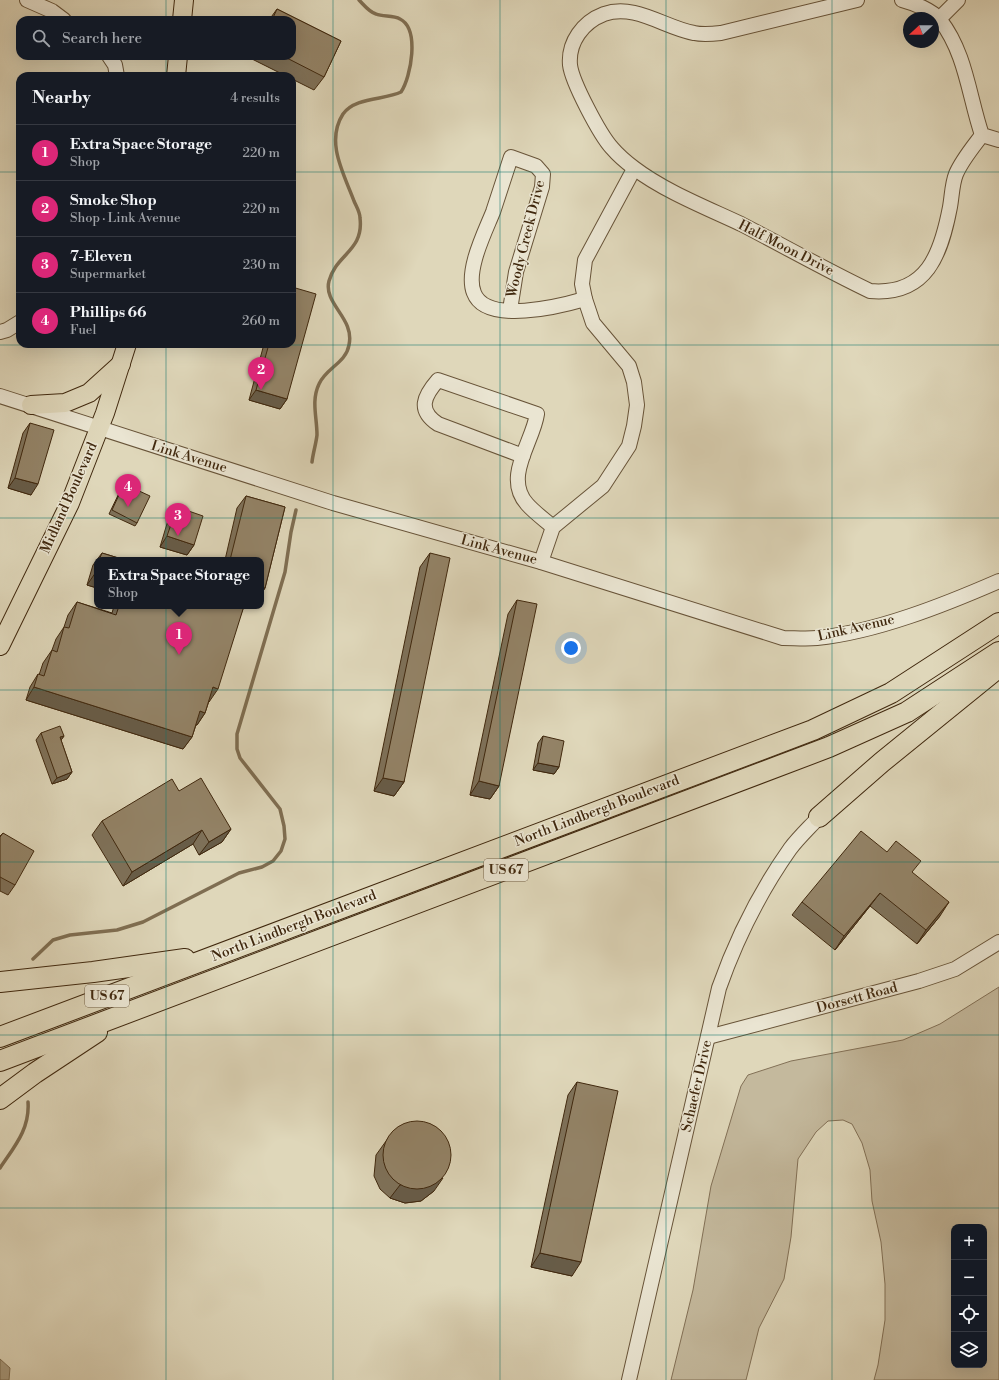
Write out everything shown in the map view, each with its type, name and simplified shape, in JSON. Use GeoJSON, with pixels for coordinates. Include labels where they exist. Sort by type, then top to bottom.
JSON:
{"type":"FeatureCollection","features":[{"type":"Feature","properties":{"kind":"highway","name":"North Lindbergh Boulevard"},"geometry":{"type":"LineString","coordinates":[[0,1037],[813,730],[891,693],[999,623]]}},
{"type":"Feature","properties":{"kind":"highway","name":"North Lindbergh Boulevard"},"geometry":{"type":"LineString","coordinates":[[0,1061],[829,747],[907,712],[999,652]]}},
{"type":"Feature","properties":{"kind":"highway"},"geometry":{"type":"LineString","coordinates":[[819,817],[877,767],[999,667]]}},
{"type":"Feature","properties":{"kind":"highway"},"geometry":{"type":"LineString","coordinates":[[0,982],[214,956]]}},
{"type":"Feature","properties":{"kind":"highway"},"geometry":{"type":"LineString","coordinates":[[0,1099],[117,1017]]}},
{"type":"Feature","properties":{"kind":"main road"},"geometry":{"type":"LineString","coordinates":[[182,16],[184,0]]}},
{"type":"Feature","properties":{"kind":"main road"},"geometry":{"type":"LineString","coordinates":[[176,72],[178,60]]}},
{"type":"Feature","properties":{"kind":"main road","name":"Midland Boulevard"},"geometry":{"type":"LineString","coordinates":[[0,646],[70,503],[99,428],[126,348]]}},
{"type":"Feature","properties":{"kind":"main road"},"geometry":{"type":"LineString","coordinates":[[30,405],[65,403],[89,393],[121,363]]}},
{"type":"Feature","properties":{"kind":"street"},"geometry":{"type":"LineString","coordinates":[[27,0],[52,11],[59,16]]}},
{"type":"Feature","properties":{"kind":"street","name":"Half Moon Drive"},"geometry":{"type":"LineString","coordinates":[[857,0],[721,33],[706,34],[694,33],[629,11],[618,11],[606,14],[590,21],[581,29],[572,44],[569,55],[570,70],[577,90],[611,147],[634,169],[678,194],[870,290],[884,292],[898,289],[914,282],[927,272],[938,253],[947,223],[956,174],[982,135]]}},
{"type":"Feature","properties":{"kind":"street"},"geometry":{"type":"LineString","coordinates":[[902,0],[928,12]]}},
{"type":"Feature","properties":{"kind":"street"},"geometry":{"type":"LineString","coordinates":[[958,0],[939,19],[954,46],[963,69],[982,135],[999,140]]}},
{"type":"Feature","properties":{"kind":"street"},"geometry":{"type":"LineString","coordinates":[[112,60],[115,65],[116,72]]}},
{"type":"Feature","properties":{"kind":"street","name":"Woody Creek Drive"},"geometry":{"type":"LineString","coordinates":[[510,310],[516,272],[542,187],[542,174],[536,166],[511,157],[477,252],[472,275],[473,293],[479,301],[489,307],[510,310],[538,310],[585,299]]}},
{"type":"Feature","properties":{"kind":"street"},"geometry":{"type":"LineString","coordinates":[[541,562],[553,527],[602,486],[629,446],[634,426],[637,405],[634,382],[629,366],[593,323],[582,284],[585,260],[634,169]]}},
{"type":"Feature","properties":{"kind":"street"},"geometry":{"type":"LineString","coordinates":[[0,332],[16,324]]}},
{"type":"Feature","properties":{"kind":"street"},"geometry":{"type":"LineString","coordinates":[[523,456],[438,424],[428,417],[425,410],[426,399],[430,389],[438,380],[537,414],[536,423],[523,456],[518,475],[523,498],[553,527]]}},
{"type":"Feature","properties":{"kind":"street","name":"Link Avenue"},"geometry":{"type":"LineString","coordinates":[[0,396],[333,503],[541,562],[783,638],[816,638],[892,621],[999,581]]}},
{"type":"Feature","properties":{"kind":"street","name":"Schaefer Drive"},"geometry":{"type":"LineString","coordinates":[[629,1380],[718,988],[740,933],[758,898],[791,848],[819,817]]}},
{"type":"Feature","properties":{"kind":"street","name":"Dorsett Road"},"geometry":{"type":"LineString","coordinates":[[708,1037],[919,981],[955,969],[999,942]]}},
{"type":"Feature","properties":{"kind":"shaded area"},"geometry":{"type":"Polygon","coordinates":[[[999,987],[999,1380],[874,1380],[878,1365],[885,1320],[885,1284],[881,1242],[872,1201],[870,1170],[862,1143],[852,1124],[843,1120],[828,1121],[816,1132],[798,1159],[791,1237],[784,1279],[759,1328],[746,1380],[671,1380],[693,1290],[711,1186],[741,1086],[748,1075],[791,1061],[903,1040],[940,1024],[999,987]]]}},
{"type":"Feature","properties":{"kind":"shaded area"},"geometry":{"type":"Polygon","coordinates":[[[0,1359],[10,1368],[9,1380],[0,1380],[0,1359]]]}},
{"type":"Feature","properties":{"kind":"building"},"geometry":{"type":"Polygon","coordinates":[[[277,9],[291,16],[274,16],[277,9]]]}},
{"type":"Feature","properties":{"kind":"building"},"geometry":{"type":"Polygon","coordinates":[[[296,18],[341,41],[324,77],[291,60],[296,60],[296,18]]]}},
{"type":"Feature","properties":{"kind":"building"},"geometry":{"type":"Polygon","coordinates":[[[296,288],[316,294],[287,399],[256,390],[268,348],[296,348],[296,288]]]}},
{"type":"Feature","properties":{"kind":"building"},"geometry":{"type":"Polygon","coordinates":[[[30,423],[54,430],[38,484],[15,478],[30,423]]]}},
{"type":"Feature","properties":{"kind":"building"},"geometry":{"type":"Polygon","coordinates":[[[124,484],[150,496],[137,523],[112,510],[124,484]]]}},
{"type":"Feature","properties":{"kind":"building"},"geometry":{"type":"Polygon","coordinates":[[[246,496],[285,507],[265,588],[264,557],[231,557],[246,496]]]}},
{"type":"Feature","properties":{"kind":"building"},"geometry":{"type":"Polygon","coordinates":[[[177,507],[203,516],[194,545],[167,536],[177,507]]]}},
{"type":"Feature","properties":{"kind":"building"},"geometry":{"type":"Polygon","coordinates":[[[102,553],[115,557],[100,557],[102,553]]]}},
{"type":"Feature","properties":{"kind":"building"},"geometry":{"type":"Polygon","coordinates":[[[430,553],[450,558],[404,782],[383,778],[430,553]]]}},
{"type":"Feature","properties":{"kind":"building"},"geometry":{"type":"Polygon","coordinates":[[[517,600],[537,604],[499,786],[479,781],[517,600]]]}},
{"type":"Feature","properties":{"kind":"building"},"geometry":{"type":"Polygon","coordinates":[[[77,602],[94,608],[94,609],[116,615],[118,609],[243,609],[218,689],[213,687],[205,713],[200,711],[192,737],[34,687],[38,674],[44,676],[52,650],[57,652],[64,627],[69,628],[77,602]]]}},
{"type":"Feature","properties":{"kind":"building"},"geometry":{"type":"Polygon","coordinates":[[[60,726],[64,736],[60,737],[72,772],[57,778],[41,733],[60,726]]]}},
{"type":"Feature","properties":{"kind":"building"},"geometry":{"type":"Polygon","coordinates":[[[543,736],[564,741],[559,767],[538,763],[543,736]]]}},
{"type":"Feature","properties":{"kind":"building"},"geometry":{"type":"Polygon","coordinates":[[[201,778],[231,829],[209,842],[202,830],[132,872],[102,821],[172,779],[179,791],[201,778]]]}},
{"type":"Feature","properties":{"kind":"building"},"geometry":{"type":"Polygon","coordinates":[[[861,831],[887,852],[896,841],[921,861],[912,872],[949,902],[926,930],[880,893],[844,936],[802,902],[861,831]]]}},
{"type":"Feature","properties":{"kind":"building"},"geometry":{"type":"Polygon","coordinates":[[[3,833],[34,851],[15,885],[0,877],[0,837],[3,833]]]}},
{"type":"Feature","properties":{"kind":"building"},"geometry":{"type":"Polygon","coordinates":[[[577,1082],[618,1091],[581,1262],[540,1253],[577,1082]]]}},
{"type":"Feature","properties":{"kind":"building"},"geometry":{"type":"Polygon","coordinates":[[[417,1121],[430,1124],[441,1131],[448,1142],[451,1155],[448,1168],[441,1179],[430,1186],[417,1189],[404,1186],[393,1179],[386,1168],[383,1155],[386,1142],[393,1131],[404,1124],[417,1121]]]}},
{"type":"Feature","properties":{"kind":"waterway"},"geometry":{"type":"LineString","coordinates":[[312,462],[317,435],[315,403],[317,390],[322,378],[344,356],[349,345],[350,335],[344,319],[330,297],[328,289],[329,281],[337,264],[354,245],[358,238],[360,229],[359,214],[338,158],[336,147],[338,125],[343,114],[355,105],[401,92],[408,76],[412,54],[412,43],[406,24],[400,19],[371,12],[359,0]]}},
{"type":"Feature","properties":{"kind":"waterway"},"geometry":{"type":"LineString","coordinates":[[33,959],[53,940],[70,935],[117,930],[143,922],[239,873],[262,867],[273,861],[281,851],[285,839],[280,809],[240,758],[237,749],[237,734],[285,572],[296,510]]}},
{"type":"Feature","properties":{"kind":"waterway"},"geometry":{"type":"LineString","coordinates":[[0,1168],[16,1145],[24,1129],[28,1112],[28,1102]]}},
{"type":"Feature","properties":{"kind":"place","name":"Smoke Shop"},"geometry":{"type":"Point","coordinates":[261,390]}},
{"type":"Feature","properties":{"kind":"place","name":"Phillips 66"},"geometry":{"type":"Point","coordinates":[128,507]}},
{"type":"Feature","properties":{"kind":"place","name":"7-Eleven"},"geometry":{"type":"Point","coordinates":[178,536]}},
{"type":"Feature","properties":{"kind":"place","name":"Extra Space Storage"},"geometry":{"type":"Point","coordinates":[179,655]}}]}
